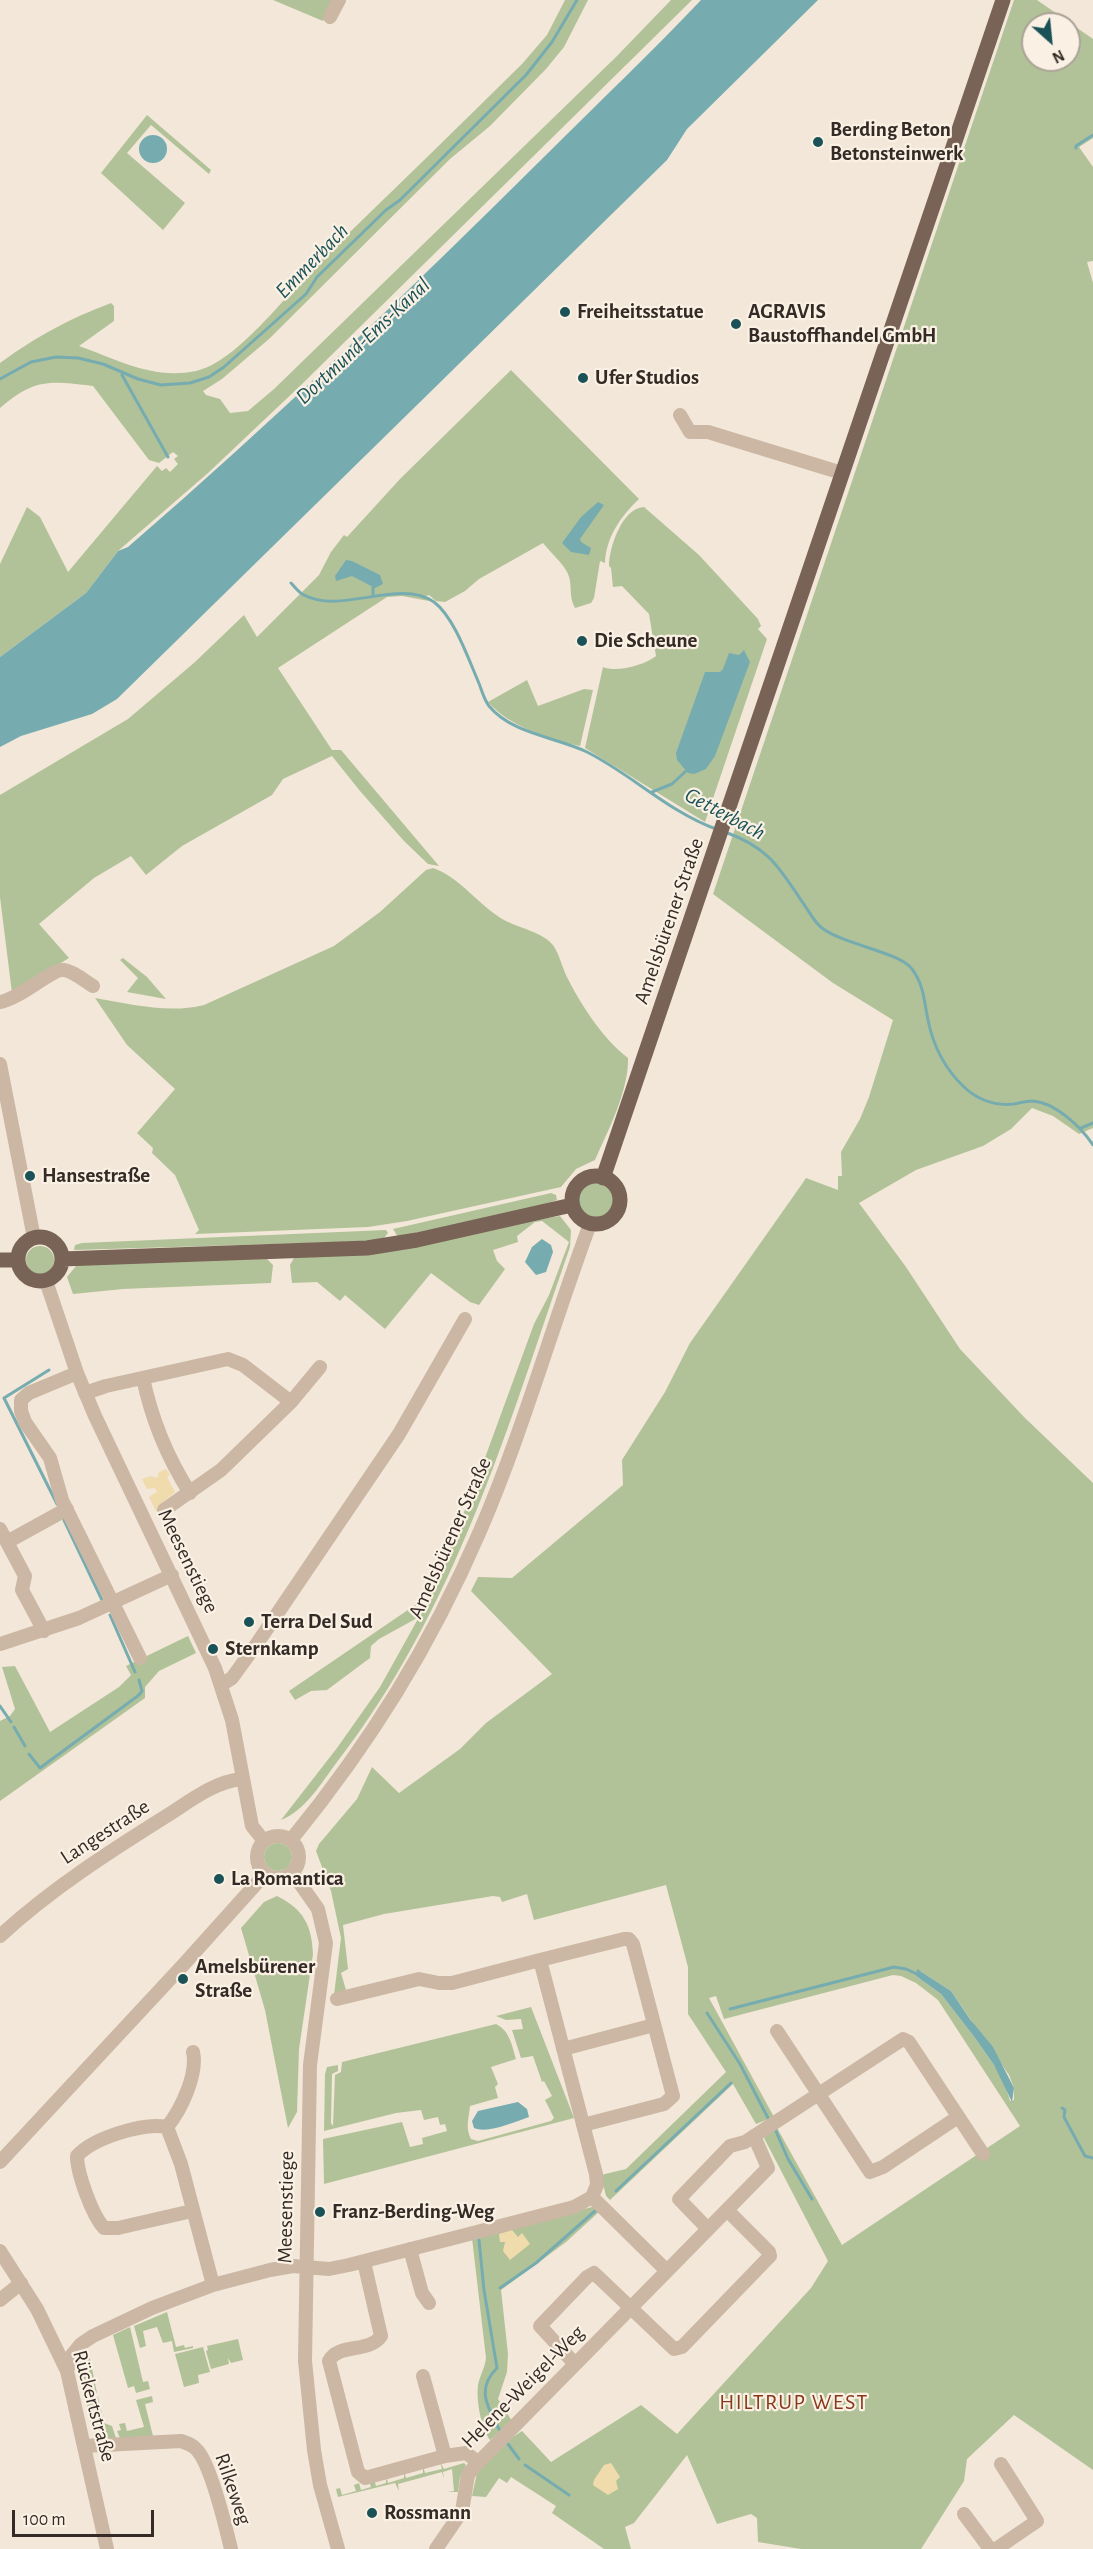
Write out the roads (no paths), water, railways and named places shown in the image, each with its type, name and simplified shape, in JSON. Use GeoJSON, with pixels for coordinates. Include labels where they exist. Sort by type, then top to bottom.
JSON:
{"type":"FeatureCollection","features":[{"type":"Feature","properties":{"kind":"main road","name":"Amelsbürener Straße"},"geometry":{"type":"LineString","coordinates":[[603,1178],[719,842],[1003,0]]}},
{"type":"Feature","properties":{"kind":"main road"},"geometry":{"type":"LineString","coordinates":[[587,1178],[603,1178],[617,1189],[619,1207],[608,1221],[590,1224],[578,1216],[572,1205],[572,1196],[580,1182],[587,1178]]}},
{"type":"Feature","properties":{"kind":"main road"},"geometry":{"type":"LineString","coordinates":[[62,1259],[367,1248],[408,1242],[572,1205]]}},
{"type":"Feature","properties":{"kind":"main road"},"geometry":{"type":"LineString","coordinates":[[34,1238],[45,1238],[55,1244],[62,1259],[58,1271],[46,1281],[38,1282],[21,1272],[18,1260],[24,1244],[34,1238]]}},
{"type":"Feature","properties":{"kind":"main road"},"geometry":{"type":"LineString","coordinates":[[0,1260],[18,1260]]}},
{"type":"Feature","properties":{"kind":"street"},"geometry":{"type":"LineString","coordinates":[[330,17],[339,0]]}},
{"type":"Feature","properties":{"kind":"street"},"geometry":{"type":"LineString","coordinates":[[680,415],[690,432],[708,432],[842,473]]}},
{"type":"Feature","properties":{"kind":"street"},"geometry":{"type":"LineString","coordinates":[[0,1002],[12,1000],[59,970],[69,972],[93,986]]}},
{"type":"Feature","properties":{"kind":"street"},"geometry":{"type":"LineString","coordinates":[[0,1064],[34,1238]]}},
{"type":"Feature","properties":{"kind":"street","name":"Amelsbürener Straße"},"geometry":{"type":"LineString","coordinates":[[291,1840],[354,1761],[387,1711],[459,1576],[513,1447],[535,1377],[590,1224]]}},
{"type":"Feature","properties":{"kind":"street","name":"Meesenstiege"},"geometry":{"type":"LineString","coordinates":[[46,1281],[85,1393],[208,1650],[232,1720],[241,1779],[252,1826],[264,1841]]}},
{"type":"Feature","properties":{"kind":"street"},"geometry":{"type":"LineString","coordinates":[[221,1685],[232,1678],[258,1642],[399,1434],[465,1319]]}},
{"type":"Feature","properties":{"kind":"street"},"geometry":{"type":"LineString","coordinates":[[85,1393],[106,1386],[221,1361],[236,1360],[291,1402]]}},
{"type":"Feature","properties":{"kind":"street"},"geometry":{"type":"LineString","coordinates":[[164,1510],[190,1493],[240,1453],[291,1402],[320,1367]]}},
{"type":"Feature","properties":{"kind":"street"},"geometry":{"type":"LineString","coordinates":[[77,1373],[29,1393],[21,1400],[21,1411],[25,1422],[39,1438],[50,1458],[67,1509],[140,1658]]}},
{"type":"Feature","properties":{"kind":"street"},"geometry":{"type":"LineString","coordinates":[[143,1378],[160,1438],[190,1493]]}},
{"type":"Feature","properties":{"kind":"street"},"geometry":{"type":"LineString","coordinates":[[7,1542],[67,1509]]}},
{"type":"Feature","properties":{"kind":"street"},"geometry":{"type":"LineString","coordinates":[[0,1529],[25,1576],[22,1590],[44,1631]]}},
{"type":"Feature","properties":{"kind":"street"},"geometry":{"type":"LineString","coordinates":[[0,1644],[44,1631],[114,1604],[172,1575]]}},
{"type":"Feature","properties":{"kind":"street","name":"Langestraße"},"geometry":{"type":"LineString","coordinates":[[0,1936],[56,1890],[123,1844],[219,1785],[241,1779]]}},
{"type":"Feature","properties":{"kind":"street"},"geometry":{"type":"LineString","coordinates":[[278,1836],[291,1840],[299,1852],[299,1860],[292,1872],[280,1878],[265,1874],[257,1861],[259,1846],[264,1841],[278,1836]]}},
{"type":"Feature","properties":{"kind":"street","name":"Meesenstiege"},"geometry":{"type":"LineString","coordinates":[[292,1872],[318,1908],[325,1933],[326,1949],[310,2065],[305,2367],[320,2485],[338,2549]]}},
{"type":"Feature","properties":{"kind":"street"},"geometry":{"type":"LineString","coordinates":[[0,2162],[265,1874]]}},
{"type":"Feature","properties":{"kind":"street"},"geometry":{"type":"LineString","coordinates":[[337,1999],[410,1980],[426,1979],[439,1983],[452,1983],[629,1939],[633,1944],[672,2099],[664,2104],[583,2125]]}},
{"type":"Feature","properties":{"kind":"street"},"geometry":{"type":"LineString","coordinates":[[67,2371],[72,2355],[81,2344],[93,2336],[152,2308],[213,2285],[293,2266],[329,2269],[364,2262],[581,2205],[592,2197],[597,2185],[596,2174],[540,1960]]}},
{"type":"Feature","properties":{"kind":"street"},"geometry":{"type":"LineString","coordinates":[[563,2049],[654,2025]]}},
{"type":"Feature","properties":{"kind":"street"},"geometry":{"type":"LineString","coordinates":[[777,2031],[870,2172],[883,2167],[958,2117]]}},
{"type":"Feature","properties":{"kind":"street"},"geometry":{"type":"LineString","coordinates":[[708,2229],[679,2199],[730,2146],[745,2142],[905,2039],[983,2154]]}},
{"type":"Feature","properties":{"kind":"street"},"geometry":{"type":"LineString","coordinates":[[167,2127],[175,2116],[193,2076],[195,2068],[193,2052]]}},
{"type":"Feature","properties":{"kind":"street"},"geometry":{"type":"LineString","coordinates":[[167,2127],[152,2126],[127,2131],[91,2145],[77,2156],[79,2172],[95,2215],[104,2228],[118,2228],[192,2211]]}},
{"type":"Feature","properties":{"kind":"street"},"geometry":{"type":"LineString","coordinates":[[167,2127],[181,2164],[213,2285]]}},
{"type":"Feature","properties":{"kind":"street","name":"Helene-Weigel-Weg"},"geometry":{"type":"LineString","coordinates":[[436,2549],[462,2511],[468,2475],[478,2462],[768,2168],[754,2136]]}},
{"type":"Feature","properties":{"kind":"street"},"geometry":{"type":"LineString","coordinates":[[592,2197],[667,2271]]}},
{"type":"Feature","properties":{"kind":"street"},"geometry":{"type":"LineString","coordinates":[[575,2364],[540,2326],[587,2277],[594,2273],[598,2274],[674,2349],[679,2349],[688,2341],[770,2256],[769,2252],[727,2210]]}},
{"type":"Feature","properties":{"kind":"street"},"geometry":{"type":"LineString","coordinates":[[410,2249],[422,2293],[429,2303]]}},
{"type":"Feature","properties":{"kind":"street","name":"Rückertstraße"},"geometry":{"type":"LineString","coordinates":[[0,2251],[47,2327],[67,2371],[107,2549]]}},
{"type":"Feature","properties":{"kind":"street"},"geometry":{"type":"LineString","coordinates":[[364,2262],[381,2330],[378,2341],[336,2354],[329,2361],[360,2475],[365,2478],[445,2456],[466,2453],[478,2462]]}},
{"type":"Feature","properties":{"kind":"street"},"geometry":{"type":"LineString","coordinates":[[0,2300],[21,2283]]}},
{"type":"Feature","properties":{"kind":"street"},"geometry":{"type":"LineString","coordinates":[[423,2376],[445,2456]]}},
{"type":"Feature","properties":{"kind":"street","name":"Rilkeweg"},"geometry":{"type":"LineString","coordinates":[[85,2446],[181,2441],[189,2444],[201,2456],[211,2480],[231,2549]]}},
{"type":"Feature","properties":{"kind":"street"},"geometry":{"type":"LineString","coordinates":[[996,2549],[1037,2521],[1001,2464]]}},
{"type":"Feature","properties":{"kind":"street"},"geometry":{"type":"LineString","coordinates":[[964,2514],[990,2549]]}},
{"type":"Feature","properties":{"kind":"water","name":"Dortmund-Ems-Kanal"},"geometry":{"type":"Polygon","coordinates":[[[701,0],[818,0],[687,129],[667,160],[117,699],[92,714],[21,736],[0,747],[0,657],[86,593],[118,551],[128,547],[236,452],[393,305],[644,59],[701,0]]]}},
{"type":"Feature","properties":{"kind":"water"},"geometry":{"type":"Polygon","coordinates":[[[153,135],[163,139],[167,149],[163,159],[153,163],[143,159],[139,149],[143,139],[153,135]]]}},
{"type":"Feature","properties":{"kind":"water"},"geometry":{"type":"Polygon","coordinates":[[[598,502],[604,505],[580,539],[591,548],[589,555],[571,552],[562,543],[581,517],[598,502]]]}},
{"type":"Feature","properties":{"kind":"water"},"geometry":{"type":"Polygon","coordinates":[[[346,560],[380,575],[383,584],[375,588],[352,576],[336,581],[335,576],[346,560]]]}},
{"type":"Feature","properties":{"kind":"water"},"geometry":{"type":"Polygon","coordinates":[[[744,650],[750,662],[715,756],[706,769],[694,774],[688,773],[677,760],[676,753],[705,672],[720,672],[729,653],[739,655],[744,650]]]}},
{"type":"Feature","properties":{"kind":"water"},"geometry":{"type":"Polygon","coordinates":[[[542,1239],[551,1245],[553,1252],[546,1272],[536,1275],[525,1262],[532,1247],[542,1239]]]}},
{"type":"Feature","properties":{"kind":"water"},"geometry":{"type":"Polygon","coordinates":[[[917,1969],[951,1991],[993,2047],[1014,2088],[1012,2102],[994,2065],[975,2038],[941,1994],[916,1976],[917,1969]]]}},
{"type":"Feature","properties":{"kind":"water"},"geometry":{"type":"Polygon","coordinates":[[[518,2102],[527,2109],[529,2117],[486,2130],[474,2128],[472,2121],[478,2111],[518,2102]]]}},
{"type":"Feature","properties":{"kind":"waterway","name":"Emmerbach"},"geometry":{"type":"LineString","coordinates":[[0,379],[31,362],[56,357],[78,358],[103,364],[138,379],[161,385],[190,383],[209,377],[224,367],[306,294],[317,277],[386,210],[400,200],[526,75],[552,42],[577,0]]}},
{"type":"Feature","properties":{"kind":"waterway"},"geometry":{"type":"LineString","coordinates":[[1076,148],[1093,135]]}},
{"type":"Feature","properties":{"kind":"waterway","name":"Getterbach"},"geometry":{"type":"LineString","coordinates":[[122,375],[168,457]]}},
{"type":"Feature","properties":{"kind":"waterway","name":"Getterbach"},"geometry":{"type":"LineString","coordinates":[[291,583],[302,594],[319,600],[352,600],[404,594],[420,596],[434,602],[448,617],[465,650],[485,700],[499,715],[522,729],[587,752],[682,813],[716,829]]}},
{"type":"Feature","properties":{"kind":"waterway"},"geometry":{"type":"LineString","coordinates":[[373,587],[373,596]]}},
{"type":"Feature","properties":{"kind":"waterway"},"geometry":{"type":"LineString","coordinates":[[652,792],[672,784],[686,771]]}},
{"type":"Feature","properties":{"kind":"waterway","name":"Getterbach"},"geometry":{"type":"LineString","coordinates":[[725,832],[752,845],[771,860],[822,928],[844,939],[896,958],[912,969],[921,987],[930,1029],[937,1047],[951,1072],[964,1087],[981,1099],[994,1103],[1014,1104],[1032,1101],[1050,1106],[1074,1123],[1093,1145]]}},
{"type":"Feature","properties":{"kind":"waterway"},"geometry":{"type":"LineString","coordinates":[[1081,1128],[1093,1123]]}},
{"type":"Feature","properties":{"kind":"waterway"},"geometry":{"type":"LineString","coordinates":[[49,1370],[4,1398],[57,1504]]}},
{"type":"Feature","properties":{"kind":"waterway"},"geometry":{"type":"LineString","coordinates":[[64,1520],[102,1600]]}},
{"type":"Feature","properties":{"kind":"waterway"},"geometry":{"type":"LineString","coordinates":[[110,1615],[135,1672]]}},
{"type":"Feature","properties":{"kind":"waterway"},"geometry":{"type":"LineString","coordinates":[[29,1754],[40,1768],[139,1695],[142,1691],[139,1680]]}},
{"type":"Feature","properties":{"kind":"waterway"},"geometry":{"type":"LineString","coordinates":[[0,1706],[11,1722]]}},
{"type":"Feature","properties":{"kind":"waterway"},"geometry":{"type":"LineString","coordinates":[[14,1727],[25,1746]]}},
{"type":"Feature","properties":{"kind":"waterway"},"geometry":{"type":"LineString","coordinates":[[730,2009],[894,1967],[919,1975]]}},
{"type":"Feature","properties":{"kind":"waterway"},"geometry":{"type":"LineString","coordinates":[[707,2013],[740,2064],[768,2118]]}},
{"type":"Feature","properties":{"kind":"waterway"},"geometry":{"type":"LineString","coordinates":[[616,2191],[731,2083]]}},
{"type":"Feature","properties":{"kind":"waterway"},"geometry":{"type":"LineString","coordinates":[[1062,2108],[1065,2110],[1064,2117],[1085,2156],[1093,2158]]}},
{"type":"Feature","properties":{"kind":"waterway"},"geometry":{"type":"LineString","coordinates":[[775,2129],[788,2159],[812,2199]]}},
{"type":"Feature","properties":{"kind":"waterway"},"geometry":{"type":"LineString","coordinates":[[500,2288],[536,2263],[595,2211]]}},
{"type":"Feature","properties":{"kind":"waterway"},"geometry":{"type":"LineString","coordinates":[[479,2240],[484,2290],[497,2368],[485,2390],[488,2405],[499,2429]]}},
{"type":"Feature","properties":{"kind":"waterway"},"geometry":{"type":"LineString","coordinates":[[508,2444],[519,2459]]}},
{"type":"Feature","properties":{"kind":"waterway"},"geometry":{"type":"LineString","coordinates":[[525,2465],[569,2495]]}},
{"type":"Feature","properties":{"kind":"place","name":"Berding Beton Betonsteinwerk"},"geometry":{"type":"Point","coordinates":[818,142]}},
{"type":"Feature","properties":{"kind":"place","name":"Freiheitsstatue"},"geometry":{"type":"Point","coordinates":[565,312]}},
{"type":"Feature","properties":{"kind":"place","name":"AGRAVIS Baustoffhandel GmbH"},"geometry":{"type":"Point","coordinates":[736,324]}},
{"type":"Feature","properties":{"kind":"place","name":"Ufer Studios"},"geometry":{"type":"Point","coordinates":[583,378]}},
{"type":"Feature","properties":{"kind":"place","name":"Die Scheune"},"geometry":{"type":"Point","coordinates":[582,641]}},
{"type":"Feature","properties":{"kind":"place","name":"Hansestraße"},"geometry":{"type":"Point","coordinates":[30,1176]}},
{"type":"Feature","properties":{"kind":"place","name":"Terra Del Sud"},"geometry":{"type":"Point","coordinates":[249,1622]}},
{"type":"Feature","properties":{"kind":"place","name":"Sternkamp"},"geometry":{"type":"Point","coordinates":[213,1649]}},
{"type":"Feature","properties":{"kind":"place","name":"La Romantica"},"geometry":{"type":"Point","coordinates":[219,1879]}},
{"type":"Feature","properties":{"kind":"place","name":"Amelsbürener Straße"},"geometry":{"type":"Point","coordinates":[183,1979]}},
{"type":"Feature","properties":{"kind":"place","name":"Franz-Berding-Weg"},"geometry":{"type":"Point","coordinates":[320,2212]}},
{"type":"Feature","properties":{"kind":"place","name":"Rossmann"},"geometry":{"type":"Point","coordinates":[372,2513]}},
{"type":"Feature","properties":{"kind":"district","name":"HILTRUP WEST"},"geometry":{"type":"Point","coordinates":[794,2402]}}]}
